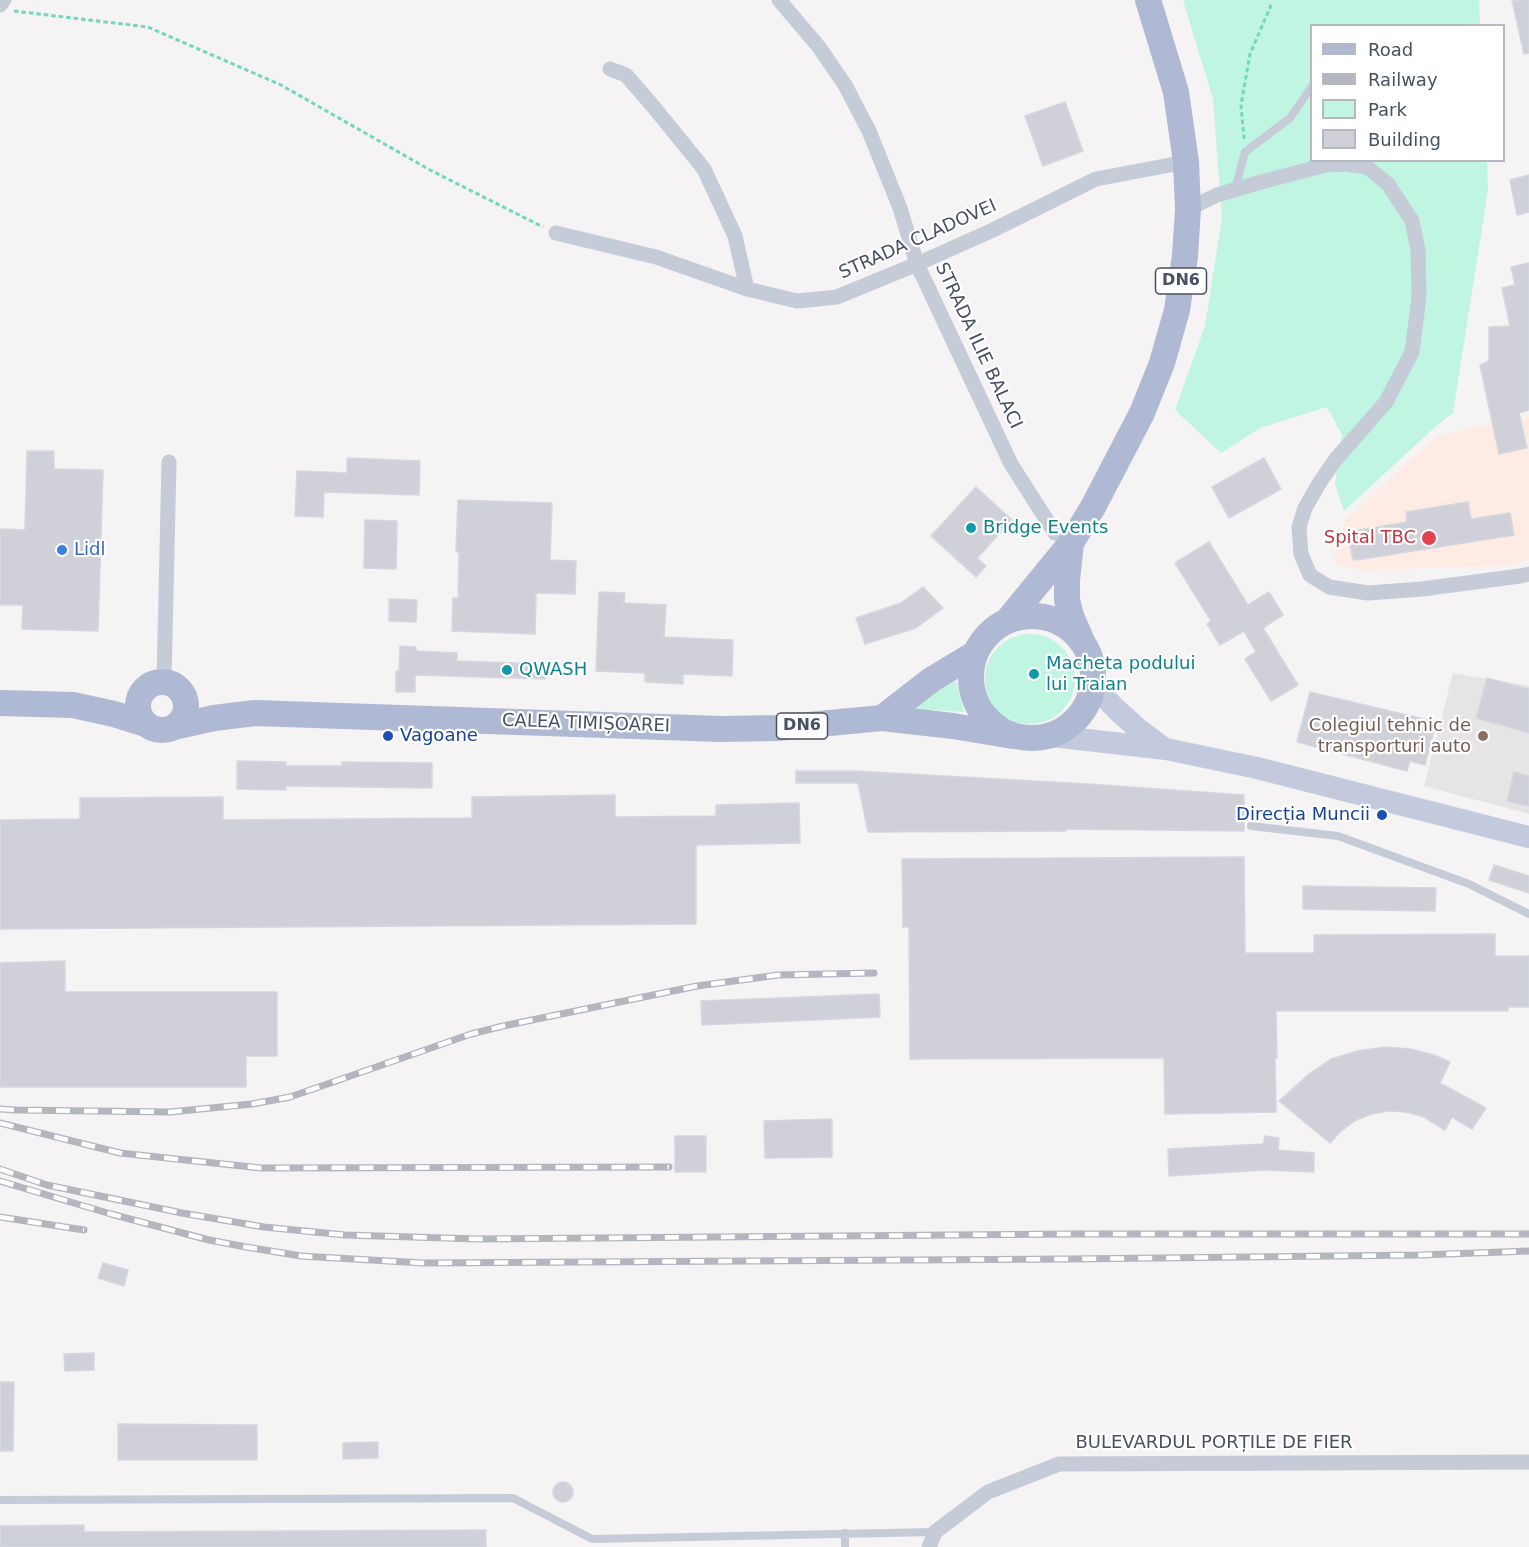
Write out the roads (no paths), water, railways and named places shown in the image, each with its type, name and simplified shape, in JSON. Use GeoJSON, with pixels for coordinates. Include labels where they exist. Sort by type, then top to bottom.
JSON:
{"type":"FeatureCollection","features":[{"type":"Feature","properties":{"kind":"main road","name":"DN6"},"geometry":{"type":"LineString","coordinates":[[882,718],[983,639],[1072,540],[1093,507],[1142,413],[1162,363],[1177,310],[1185,256],[1188,209],[1186,162],[1176,92],[1148,0]]}},
{"type":"Feature","properties":{"kind":"main road","name":"DN6"},"geometry":{"type":"LineString","coordinates":[[1013,736],[1033,739],[1052,736],[1067,728],[1080,716],[1089,701],[1093,685],[1093,669],[1089,654],[1071,616],[1067,600],[1072,540]]}},
{"type":"Feature","properties":{"kind":"main road","name":"DN6"},"geometry":{"type":"LineString","coordinates":[[1000,622],[1024,616],[1041,616],[1070,629],[1082,641]]}},
{"type":"Feature","properties":{"kind":"main road"},"geometry":{"type":"LineString","coordinates":[[976,645],[970,674],[972,694],[981,712],[995,727],[1013,736]]}},
{"type":"Feature","properties":{"kind":"main road"},"geometry":{"type":"LineString","coordinates":[[1093,685],[1137,728],[1166,749]]}},
{"type":"Feature","properties":{"kind":"main road","name":"DN6"},"geometry":{"type":"LineString","coordinates":[[0,704],[73,705],[163,689]]}},
{"type":"Feature","properties":{"kind":"main road","name":"CALEA TIMIȘOAREI"},"geometry":{"type":"LineString","coordinates":[[163,689],[255,713]]}},
{"type":"Feature","properties":{"kind":"main road"},"geometry":{"type":"LineString","coordinates":[[146,724],[141,718],[138,705],[163,689],[187,707],[183,720],[178,726]]}},
{"type":"Feature","properties":{"kind":"main road","name":"DN6"},"geometry":{"type":"LineString","coordinates":[[73,705],[114,714],[158,730],[165,731],[178,726]]}},
{"type":"Feature","properties":{"kind":"main road","name":"CALEA TIMIȘOAREI"},"geometry":{"type":"LineString","coordinates":[[178,726],[214,718],[255,713],[721,729],[777,728],[882,718],[1013,736]]}},
{"type":"Feature","properties":{"kind":"main road"},"geometry":{"type":"LineString","coordinates":[[1052,736],[1166,749],[1257,768],[1529,837]]}},
{"type":"Feature","properties":{"kind":"street","name":"STRADA ILIE BALACI"},"geometry":{"type":"LineString","coordinates":[[778,0],[845,85],[869,131],[900,208],[917,264],[1011,464],[1054,533],[1072,540]]}},
{"type":"Feature","properties":{"kind":"street"},"geometry":{"type":"LineString","coordinates":[[610,69],[626,75],[704,169],[735,236],[747,289]]}},
{"type":"Feature","properties":{"kind":"street","name":"STRADA CLADOVEI"},"geometry":{"type":"LineString","coordinates":[[556,233],[656,257],[747,289],[797,301],[837,297],[993,230],[1096,178],[1186,162]]}},
{"type":"Feature","properties":{"kind":"street"},"geometry":{"type":"LineString","coordinates":[[1188,209],[1235,189],[1326,165],[1346,164],[1367,167],[1388,184],[1412,221],[1418,250],[1419,297],[1412,352],[1386,402],[1336,459],[1305,508],[1299,528],[1301,554],[1311,575],[1329,587],[1368,593],[1422,589],[1529,574]]}},
{"type":"Feature","properties":{"kind":"street"},"geometry":{"type":"LineString","coordinates":[[163,689],[169,462]]}},
{"type":"Feature","properties":{"kind":"street","name":"BULEVARDUL PORȚILE DE FIER"},"geometry":{"type":"LineString","coordinates":[[935,1532],[988,1492],[1059,1464],[1529,1462]]}},
{"type":"Feature","properties":{"kind":"street"},"geometry":{"type":"LineString","coordinates":[[929,1547],[935,1532]]}},
{"type":"Feature","properties":{"kind":"lane"},"geometry":{"type":"LineString","coordinates":[[1235,189],[1245,152],[1290,118],[1310,88]]}},
{"type":"Feature","properties":{"kind":"lane"},"geometry":{"type":"LineString","coordinates":[[1251,826],[1338,836],[1469,884],[1529,914]]}},
{"type":"Feature","properties":{"kind":"lane"},"geometry":{"type":"LineString","coordinates":[[0,1500],[513,1498],[592,1539],[935,1532]]}},
{"type":"Feature","properties":{"kind":"lane"},"geometry":{"type":"LineString","coordinates":[[845,1533],[845,1547]]}},
{"type":"Feature","properties":{"kind":"railway"},"geometry":{"type":"LineString","coordinates":[[0,1109],[170,1112],[252,1104],[290,1097],[471,1034],[503,1026],[697,986],[778,975],[874,973]]}},
{"type":"Feature","properties":{"kind":"railway"},"geometry":{"type":"LineString","coordinates":[[0,1123],[120,1153],[261,1168],[669,1167]]}},
{"type":"Feature","properties":{"kind":"railway"},"geometry":{"type":"LineString","coordinates":[[0,1169],[47,1185],[182,1213],[264,1227],[345,1235],[478,1239],[1071,1234],[1529,1234]]}},
{"type":"Feature","properties":{"kind":"railway"},"geometry":{"type":"LineString","coordinates":[[0,1181],[209,1240],[301,1256],[423,1263],[1070,1259],[1421,1255],[1529,1251]]}},
{"type":"Feature","properties":{"kind":"railway"},"geometry":{"type":"LineString","coordinates":[[0,1217],[84,1230]]}},
{"type":"Feature","properties":{"kind":"place","name":"Bridge Events"},"geometry":{"type":"Point","coordinates":[971,528]}},
{"type":"Feature","properties":{"kind":"place","name":"Spital TBC"},"geometry":{"type":"Point","coordinates":[1429,538]}},
{"type":"Feature","properties":{"kind":"place","name":"Lidl"},"geometry":{"type":"Point","coordinates":[62,550]}},
{"type":"Feature","properties":{"kind":"place","name":"QWASH"},"geometry":{"type":"Point","coordinates":[507,670]}},
{"type":"Feature","properties":{"kind":"place","name":"Macheta podului lui Traian"},"geometry":{"type":"Point","coordinates":[1034,674]}},
{"type":"Feature","properties":{"kind":"place","name":"Vagoane"},"geometry":{"type":"Point","coordinates":[388,736]}},
{"type":"Feature","properties":{"kind":"place","name":"Colegiul tehnic de transporturi auto"},"geometry":{"type":"Point","coordinates":[1483,736]}},
{"type":"Feature","properties":{"kind":"place","name":"Direcția Muncii"},"geometry":{"type":"Point","coordinates":[1382,815]}}]}
